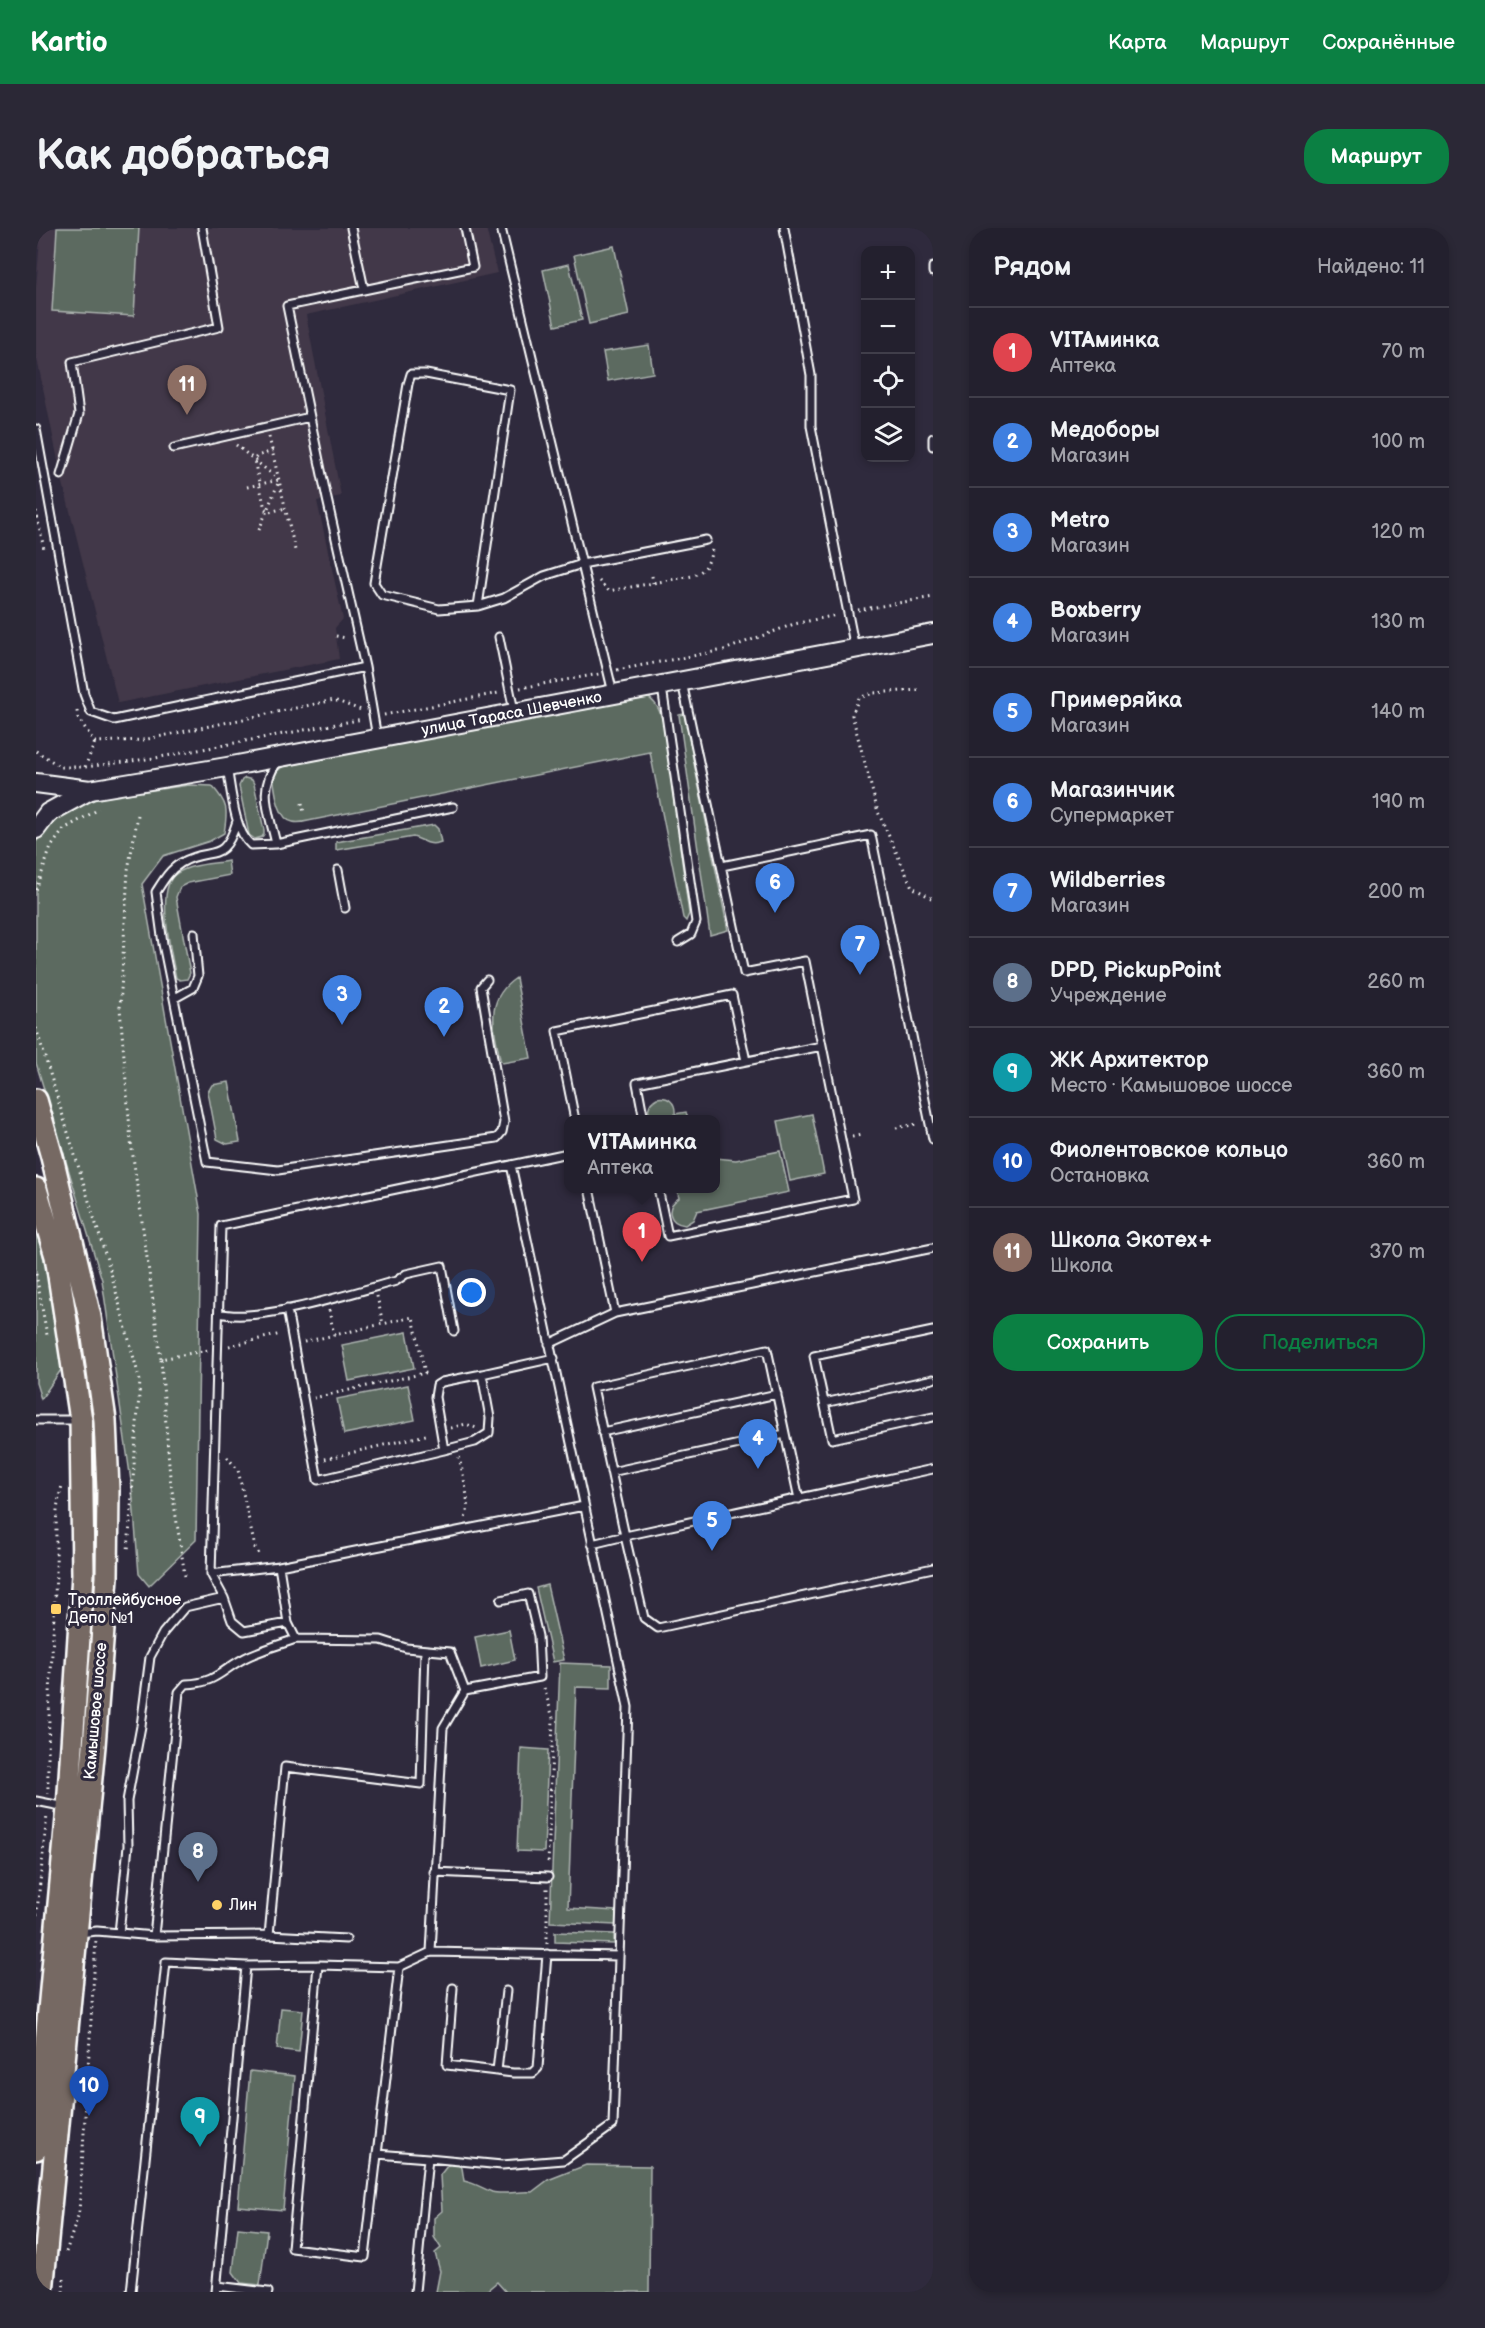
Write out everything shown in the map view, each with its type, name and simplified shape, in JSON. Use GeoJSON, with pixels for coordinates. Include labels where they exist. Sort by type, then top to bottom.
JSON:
{"type":"FeatureCollection","features":[{"type":"Feature","properties":{"kind":"main road","name":"улица Тараса Шевченко"},"geometry":{"type":"LineString","coordinates":[[36,783],[90,790],[226,767],[933,634]]}},
{"type":"Feature","properties":{"kind":"main road","name":"улица Тараса Шевченко"},"geometry":{"type":"LineString","coordinates":[[36,829],[48,813],[90,790]]}},
{"type":"Feature","properties":{"kind":"main road","name":"Камышовое шоссе"},"geometry":{"type":"LineString","coordinates":[[36,1100],[90,1317],[105,1420],[108,1490],[107,1576],[42,2292]]}},
{"type":"Feature","properties":{"kind":"main road","name":"Камышовое шоссе"},"geometry":{"type":"LineString","coordinates":[[36,1190],[47,1234],[56,1256],[81,1420],[83,1574],[58,1806],[36,2149]]}},
{"type":"Feature","properties":{"kind":"lane"},"geometry":{"type":"LineString","coordinates":[[61,475],[80,414],[72,362],[219,327],[202,228]]}},
{"type":"Feature","properties":{"kind":"lane"},"geometry":{"type":"LineString","coordinates":[[351,228],[364,289]]}},
{"type":"Feature","properties":{"kind":"lane"},"geometry":{"type":"LineString","coordinates":[[377,738],[365,667],[287,306],[473,267],[465,228]]}},
{"type":"Feature","properties":{"kind":"lane"},"geometry":{"type":"LineString","coordinates":[[501,228],[613,693]]}},
{"type":"Feature","properties":{"kind":"lane"},"geometry":{"type":"LineString","coordinates":[[784,228],[811,375],[811,426],[855,649]]}},
{"type":"Feature","properties":{"kind":"lane"},"geometry":{"type":"LineString","coordinates":[[478,606],[510,390],[426,374],[411,374],[374,583],[382,595],[439,609],[478,606],[504,598],[544,576],[582,564],[706,540]]}},
{"type":"Feature","properties":{"kind":"lane"},"geometry":{"type":"LineString","coordinates":[[174,448],[310,417]]}},
{"type":"Feature","properties":{"kind":"lane"},"geometry":{"type":"LineString","coordinates":[[36,429],[84,694],[91,712],[114,720],[365,667]]}},
{"type":"Feature","properties":{"kind":"lane"},"geometry":{"type":"LineString","coordinates":[[933,438],[933,446]]}},
{"type":"Feature","properties":{"kind":"lane"},"geometry":{"type":"LineString","coordinates":[[498,637],[514,712]]}},
{"type":"Feature","properties":{"kind":"lane"},"geometry":{"type":"LineString","coordinates":[[659,1193],[668,1236],[853,1199],[805,961],[744,973],[682,680]]}},
{"type":"Feature","properties":{"kind":"lane"},"geometry":{"type":"LineString","coordinates":[[662,684],[696,922],[691,934],[678,942]]}},
{"type":"Feature","properties":{"kind":"lane"},"geometry":{"type":"LineString","coordinates":[[276,844],[265,792],[268,775],[281,756]]}},
{"type":"Feature","properties":{"kind":"lane"},"geometry":{"type":"LineString","coordinates":[[226,767],[237,821],[243,836],[250,845],[276,844],[453,807]]}},
{"type":"Feature","properties":{"kind":"lane"},"geometry":{"type":"LineString","coordinates":[[237,821],[232,839],[225,848],[183,862],[169,872],[156,892],[163,944],[207,1162],[278,1170],[497,1138],[502,1132],[504,1122],[481,987],[487,980]]}},
{"type":"Feature","properties":{"kind":"lane"},"geometry":{"type":"LineString","coordinates":[[722,866],[871,835],[933,1139]]}},
{"type":"Feature","properties":{"kind":"lane"},"geometry":{"type":"LineString","coordinates":[[338,870],[345,908]]}},
{"type":"Feature","properties":{"kind":"lane"},"geometry":{"type":"LineString","coordinates":[[175,998],[194,988],[198,976],[194,933]]}},
{"type":"Feature","properties":{"kind":"lane"},"geometry":{"type":"LineString","coordinates":[[574,1115],[557,1031],[732,995],[746,1061]]}},
{"type":"Feature","properties":{"kind":"lane"},"geometry":{"type":"LineString","coordinates":[[643,1115],[637,1083],[822,1046]]}},
{"type":"Feature","properties":{"kind":"lane"},"geometry":{"type":"LineString","coordinates":[[288,1623],[244,1631],[232,1621],[224,1598],[211,1574],[221,1226],[564,1154]]}},
{"type":"Feature","properties":{"kind":"lane"},"geometry":{"type":"LineString","coordinates":[[377,2154],[502,2165],[564,2160],[613,2125],[628,1707],[512,1165]]}},
{"type":"Feature","properties":{"kind":"lane"},"geometry":{"type":"LineString","coordinates":[[590,1193],[615,1313]]}},
{"type":"Feature","properties":{"kind":"lane"},"geometry":{"type":"LineString","coordinates":[[549,1344],[615,1313],[933,1248]]}},
{"type":"Feature","properties":{"kind":"lane"},"geometry":{"type":"LineString","coordinates":[[219,1313],[231,1317],[287,1309],[396,1281],[406,1274],[442,1266],[454,1331]]}},
{"type":"Feature","properties":{"kind":"lane"},"geometry":{"type":"LineString","coordinates":[[287,1309],[318,1480],[482,1439],[489,1433],[490,1418],[482,1374]]}},
{"type":"Feature","properties":{"kind":"lane"},"geometry":{"type":"LineString","coordinates":[[933,1331],[814,1356],[832,1439],[933,1417]]}},
{"type":"Feature","properties":{"kind":"lane"},"geometry":{"type":"LineString","coordinates":[[799,1498],[767,1349],[593,1387],[644,1618],[658,1628],[933,1568]]}},
{"type":"Feature","properties":{"kind":"lane"},"geometry":{"type":"LineString","coordinates":[[444,1450],[435,1397],[437,1385],[554,1358]]}},
{"type":"Feature","properties":{"kind":"lane"},"geometry":{"type":"LineString","coordinates":[[824,1403],[933,1379]]}},
{"type":"Feature","properties":{"kind":"lane"},"geometry":{"type":"LineString","coordinates":[[602,1432],[777,1394]]}},
{"type":"Feature","properties":{"kind":"lane"},"geometry":{"type":"LineString","coordinates":[[36,1420],[81,1420]]}},
{"type":"Feature","properties":{"kind":"lane"},"geometry":{"type":"LineString","coordinates":[[611,1472],[785,1434]]}},
{"type":"Feature","properties":{"kind":"lane"},"geometry":{"type":"LineString","coordinates":[[592,1544],[933,1469]]}},
{"type":"Feature","properties":{"kind":"lane"},"geometry":{"type":"LineString","coordinates":[[211,1574],[279,1566],[584,1506]]}},
{"type":"Feature","properties":{"kind":"lane"},"geometry":{"type":"LineString","coordinates":[[279,1566],[288,1623],[296,1639]]}},
{"type":"Feature","properties":{"kind":"lane"},"geometry":{"type":"LineString","coordinates":[[431,1952],[443,1728],[465,1691],[540,1677],[538,1636],[528,1594],[501,1600]]}},
{"type":"Feature","properties":{"kind":"lane"},"geometry":{"type":"LineString","coordinates":[[119,1933],[128,1846],[127,1801],[150,1657],[163,1633],[185,1607],[224,1598]]}},
{"type":"Feature","properties":{"kind":"lane"},"geometry":{"type":"LineString","coordinates":[[154,1936],[178,1692],[186,1684],[204,1683],[220,1675],[228,1666],[296,1639],[381,1640],[406,1648],[450,1652],[465,1691]]}},
{"type":"Feature","properties":{"kind":"lane"},"geometry":{"type":"LineString","coordinates":[[269,1935],[285,1767],[421,1784],[425,1650]]}},
{"type":"Feature","properties":{"kind":"lane"},"geometry":{"type":"LineString","coordinates":[[36,1801],[58,1806]]}},
{"type":"Feature","properties":{"kind":"lane"},"geometry":{"type":"LineString","coordinates":[[434,1872],[548,1876]]}},
{"type":"Feature","properties":{"kind":"lane"},"geometry":{"type":"LineString","coordinates":[[76,1934],[97,1931],[154,1936],[269,1935],[346,1939]]}},
{"type":"Feature","properties":{"kind":"lane"},"geometry":{"type":"LineString","coordinates":[[132,2292],[166,1962],[246,1966],[399,1967],[431,1952],[619,1956]]}},
{"type":"Feature","properties":{"kind":"lane"},"geometry":{"type":"LineString","coordinates":[[453,1988],[447,2065],[533,2073],[538,2068],[547,1954]]}},
{"type":"Feature","properties":{"kind":"lane"},"geometry":{"type":"LineString","coordinates":[[318,1965],[292,2248],[365,2257],[399,1967]]}},
{"type":"Feature","properties":{"kind":"lane"},"geometry":{"type":"LineString","coordinates":[[246,1966],[217,2289],[268,2292]]}},
{"type":"Feature","properties":{"kind":"lane"},"geometry":{"type":"LineString","coordinates":[[497,2071],[506,1991]]}},
{"type":"Feature","properties":{"kind":"lane"},"geometry":{"type":"LineString","coordinates":[[415,2292],[428,2158]]}},
{"type":"Feature","properties":{"kind":"path"},"geometry":{"type":"LineString","coordinates":[[267,426],[295,550]]}},
{"type":"Feature","properties":{"kind":"path"},"geometry":{"type":"LineString","coordinates":[[236,445],[279,480]]}},
{"type":"Feature","properties":{"kind":"path"},"geometry":{"type":"LineString","coordinates":[[254,460],[257,456],[273,451]]}},
{"type":"Feature","properties":{"kind":"path"},"geometry":{"type":"LineString","coordinates":[[254,460],[267,511]]}},
{"type":"Feature","properties":{"kind":"path"},"geometry":{"type":"LineString","coordinates":[[247,487],[279,480]]}},
{"type":"Feature","properties":{"kind":"path"},"geometry":{"type":"LineString","coordinates":[[259,530],[279,480]]}},
{"type":"Feature","properties":{"kind":"path"},"geometry":{"type":"LineString","coordinates":[[267,511],[286,508]]}},
{"type":"Feature","properties":{"kind":"path"},"geometry":{"type":"LineString","coordinates":[[36,511],[46,558]]}},
{"type":"Feature","properties":{"kind":"path"},"geometry":{"type":"LineString","coordinates":[[591,563],[600,584],[609,591],[703,572],[708,565],[712,550]]}},
{"type":"Feature","properties":{"kind":"path"},"geometry":{"type":"LineString","coordinates":[[652,576],[652,583]]}},
{"type":"Feature","properties":{"kind":"path"},"geometry":{"type":"LineString","coordinates":[[36,751],[61,767],[85,767],[155,758],[724,650],[794,624],[933,597]]}},
{"type":"Feature","properties":{"kind":"path"},"geometry":{"type":"LineString","coordinates":[[918,690],[873,693],[859,698],[852,715],[878,812],[912,887],[933,899]]}},
{"type":"Feature","properties":{"kind":"path"},"geometry":{"type":"LineString","coordinates":[[95,742],[143,740],[334,700],[352,705],[373,717]]}},
{"type":"Feature","properties":{"kind":"path"},"geometry":{"type":"LineString","coordinates":[[76,706],[78,718],[95,742]]}},
{"type":"Feature","properties":{"kind":"path"},"geometry":{"type":"LineString","coordinates":[[85,767],[95,742]]}},
{"type":"Feature","properties":{"kind":"path"},"geometry":{"type":"LineString","coordinates":[[302,803],[304,813]]}},
{"type":"Feature","properties":{"kind":"path"},"geometry":{"type":"LineString","coordinates":[[36,890],[51,847],[64,829],[99,809]]}},
{"type":"Feature","properties":{"kind":"path"},"geometry":{"type":"LineString","coordinates":[[138,815],[128,870],[120,1008],[132,1142],[161,1359],[170,1477],[185,1576]]}},
{"type":"Feature","properties":{"kind":"path"},"geometry":{"type":"LineString","coordinates":[[896,1128],[917,1124],[914,1112]]}},
{"type":"Feature","properties":{"kind":"path"},"geometry":{"type":"LineString","coordinates":[[374,1286],[383,1324]]}},
{"type":"Feature","properties":{"kind":"path"},"geometry":{"type":"LineString","coordinates":[[326,1299],[334,1335]]}},
{"type":"Feature","properties":{"kind":"path"},"geometry":{"type":"LineString","coordinates":[[294,1344],[413,1317],[425,1372],[304,1400]]}},
{"type":"Feature","properties":{"kind":"path"},"geometry":{"type":"LineString","coordinates":[[161,1359],[291,1331]]}},
{"type":"Feature","properties":{"kind":"path"},"geometry":{"type":"LineString","coordinates":[[315,1461],[466,1424],[489,1433]]}},
{"type":"Feature","properties":{"kind":"path"},"geometry":{"type":"LineString","coordinates":[[458,1446],[468,1502],[468,1514],[464,1520]]}},
{"type":"Feature","properties":{"kind":"path"},"geometry":{"type":"LineString","coordinates":[[215,1448],[238,1470],[255,1548],[262,1558]]}},
{"type":"Feature","properties":{"kind":"path"},"geometry":{"type":"LineString","coordinates":[[36,1921],[58,1806],[47,1730],[56,1571]]}},
{"type":"Feature","properties":{"kind":"path"},"geometry":{"type":"LineString","coordinates":[[540,1677],[553,1718],[547,1954]]}},
{"type":"Feature","properties":{"kind":"shaded area"},"geometry":{"type":"Polygon","coordinates":[[[41,228],[486,228],[497,273],[306,315],[341,496],[317,501],[343,619],[335,628],[339,659],[118,703],[61,475],[36,354],[36,288],[41,228]]]}},
{"type":"Feature","properties":{"kind":"green space"},"geometry":{"type":"Polygon","coordinates":[[[57,228],[139,228],[134,316],[52,311],[57,228]]]}},
{"type":"Feature","properties":{"kind":"green space"},"geometry":{"type":"Polygon","coordinates":[[[614,246],[629,315],[589,324],[574,255],[614,246]]]}},
{"type":"Feature","properties":{"kind":"green space"},"geometry":{"type":"Polygon","coordinates":[[[569,264],[582,320],[555,326],[543,270],[569,264]]]}},
{"type":"Feature","properties":{"kind":"green space"},"geometry":{"type":"Polygon","coordinates":[[[649,345],[653,373],[608,381],[603,352],[649,345]]]}},
{"type":"Feature","properties":{"kind":"green space"},"geometry":{"type":"Polygon","coordinates":[[[642,693],[657,706],[664,726],[689,914],[686,921],[683,918],[650,752],[303,822],[288,820],[280,809],[273,775],[282,767],[642,693]]]}},
{"type":"Feature","properties":{"kind":"green space"},"geometry":{"type":"Polygon","coordinates":[[[684,714],[728,930],[710,935],[679,715],[684,714]]]}},
{"type":"Feature","properties":{"kind":"green space"},"geometry":{"type":"Polygon","coordinates":[[[245,778],[252,780],[254,784],[264,830],[262,837],[255,839],[249,835],[239,786],[245,778]]]}},
{"type":"Feature","properties":{"kind":"green space"},"geometry":{"type":"Polygon","coordinates":[[[189,785],[212,786],[224,802],[226,818],[224,833],[210,841],[163,856],[142,884],[201,1214],[196,1540],[149,1586],[139,1574],[132,1488],[102,1280],[36,1063],[36,842],[61,815],[83,800],[189,785]]]}},
{"type":"Feature","properties":{"kind":"green space"},"geometry":{"type":"Polygon","coordinates":[[[434,825],[438,829],[441,842],[430,843],[413,837],[336,850],[336,842],[434,825]]]}},
{"type":"Feature","properties":{"kind":"green space"},"geometry":{"type":"Polygon","coordinates":[[[228,861],[230,875],[188,883],[180,887],[176,897],[190,973],[187,979],[180,980],[176,978],[166,922],[167,892],[170,881],[177,873],[189,868],[228,861]]]}},
{"type":"Feature","properties":{"kind":"green space"},"geometry":{"type":"Polygon","coordinates":[[[516,978],[531,1058],[502,1063],[494,1025],[495,1005],[506,986],[516,978]]]}},
{"type":"Feature","properties":{"kind":"green space"},"geometry":{"type":"Polygon","coordinates":[[[229,1082],[240,1142],[227,1144],[217,1139],[208,1092],[212,1085],[229,1082]]]}},
{"type":"Feature","properties":{"kind":"green space"},"geometry":{"type":"Polygon","coordinates":[[[657,1098],[665,1098],[674,1106],[675,1114],[686,1112],[687,1115],[650,1115],[649,1107],[657,1098]]]}},
{"type":"Feature","properties":{"kind":"green space"},"geometry":{"type":"Polygon","coordinates":[[[812,1114],[824,1174],[790,1181],[778,1121],[812,1114]]]}},
{"type":"Feature","properties":{"kind":"green space"},"geometry":{"type":"Polygon","coordinates":[[[780,1151],[789,1192],[697,1211],[693,1220],[685,1225],[679,1224],[672,1218],[670,1210],[679,1198],[678,1193],[720,1193],[720,1158],[736,1160],[780,1151]]]}},
{"type":"Feature","properties":{"kind":"green space"},"geometry":{"type":"Polygon","coordinates":[[[36,1220],[65,1364],[41,1399],[36,1383],[36,1220]]]}},
{"type":"Feature","properties":{"kind":"green space"},"geometry":{"type":"Polygon","coordinates":[[[407,1332],[414,1368],[349,1381],[342,1345],[407,1332]]]}},
{"type":"Feature","properties":{"kind":"green space"},"geometry":{"type":"Polygon","coordinates":[[[408,1385],[415,1420],[344,1434],[337,1399],[408,1385]]]}},
{"type":"Feature","properties":{"kind":"green space"},"geometry":{"type":"Polygon","coordinates":[[[547,1585],[564,1660],[553,1662],[536,1588],[547,1585]]]}},
{"type":"Feature","properties":{"kind":"green space"},"geometry":{"type":"Polygon","coordinates":[[[509,1630],[515,1660],[481,1668],[475,1637],[509,1630]]]}},
{"type":"Feature","properties":{"kind":"green space"},"geometry":{"type":"Polygon","coordinates":[[[560,1663],[611,1665],[611,1688],[576,1687],[568,1908],[616,1911],[616,1925],[550,1922],[560,1663]]]}},
{"type":"Feature","properties":{"kind":"green space"},"geometry":{"type":"Polygon","coordinates":[[[521,1748],[548,1750],[544,1852],[517,1851],[521,1748]]]}},
{"type":"Feature","properties":{"kind":"green space"},"geometry":{"type":"Polygon","coordinates":[[[555,1932],[614,1934],[614,1944],[555,1942],[555,1932]]]}},
{"type":"Feature","properties":{"kind":"green space"},"geometry":{"type":"Polygon","coordinates":[[[281,2008],[303,2010],[299,2052],[277,2049],[281,2008]]]}},
{"type":"Feature","properties":{"kind":"green space"},"geometry":{"type":"Polygon","coordinates":[[[250,2071],[295,2076],[283,2210],[238,2206],[250,2071]]]}},
{"type":"Feature","properties":{"kind":"green space"},"geometry":{"type":"Polygon","coordinates":[[[455,2163],[462,2168],[464,2181],[492,2192],[501,2193],[532,2192],[548,2180],[586,2165],[650,2166],[649,2292],[506,2292],[497,2282],[485,2292],[436,2292],[440,2271],[435,2253],[441,2248],[434,2237],[434,2218],[442,2211],[440,2175],[448,2165],[455,2163]]]}},
{"type":"Feature","properties":{"kind":"green space"},"geometry":{"type":"Polygon","coordinates":[[[238,2228],[267,2231],[260,2285],[241,2283],[233,2272],[238,2228]]]}},
{"type":"Feature","properties":{"kind":"place","name":"Школа Экотех+"},"geometry":{"type":"Point","coordinates":[187,415]}},
{"type":"Feature","properties":{"kind":"place","name":"Магазинчик"},"geometry":{"type":"Point","coordinates":[775,913]}},
{"type":"Feature","properties":{"kind":"place","name":"Wildberries"},"geometry":{"type":"Point","coordinates":[860,975]}},
{"type":"Feature","properties":{"kind":"place","name":"Metro"},"geometry":{"type":"Point","coordinates":[342,1025]}},
{"type":"Feature","properties":{"kind":"place","name":"Медоборы"},"geometry":{"type":"Point","coordinates":[444,1037]}},
{"type":"Feature","properties":{"kind":"place","name":"VITAминка"},"geometry":{"type":"Point","coordinates":[642,1262]}},
{"type":"Feature","properties":{"kind":"place","name":"Boxberry"},"geometry":{"type":"Point","coordinates":[758,1469]}},
{"type":"Feature","properties":{"kind":"place","name":"Примеряйка"},"geometry":{"type":"Point","coordinates":[712,1551]}},
{"type":"Feature","properties":{"kind":"place","name":"Троллейбусное Депо №1"},"geometry":{"type":"Point","coordinates":[56,1609]}},
{"type":"Feature","properties":{"kind":"place","name":"DPD, PickupPoint"},"geometry":{"type":"Point","coordinates":[198,1882]}},
{"type":"Feature","properties":{"kind":"place","name":"Лин"},"geometry":{"type":"Point","coordinates":[217,1905]}},
{"type":"Feature","properties":{"kind":"place","name":"Фиолентовское кольцо"},"geometry":{"type":"Point","coordinates":[89,2116]}},
{"type":"Feature","properties":{"kind":"place","name":"ЖК Архитектор"},"geometry":{"type":"Point","coordinates":[200,2147]}}]}
